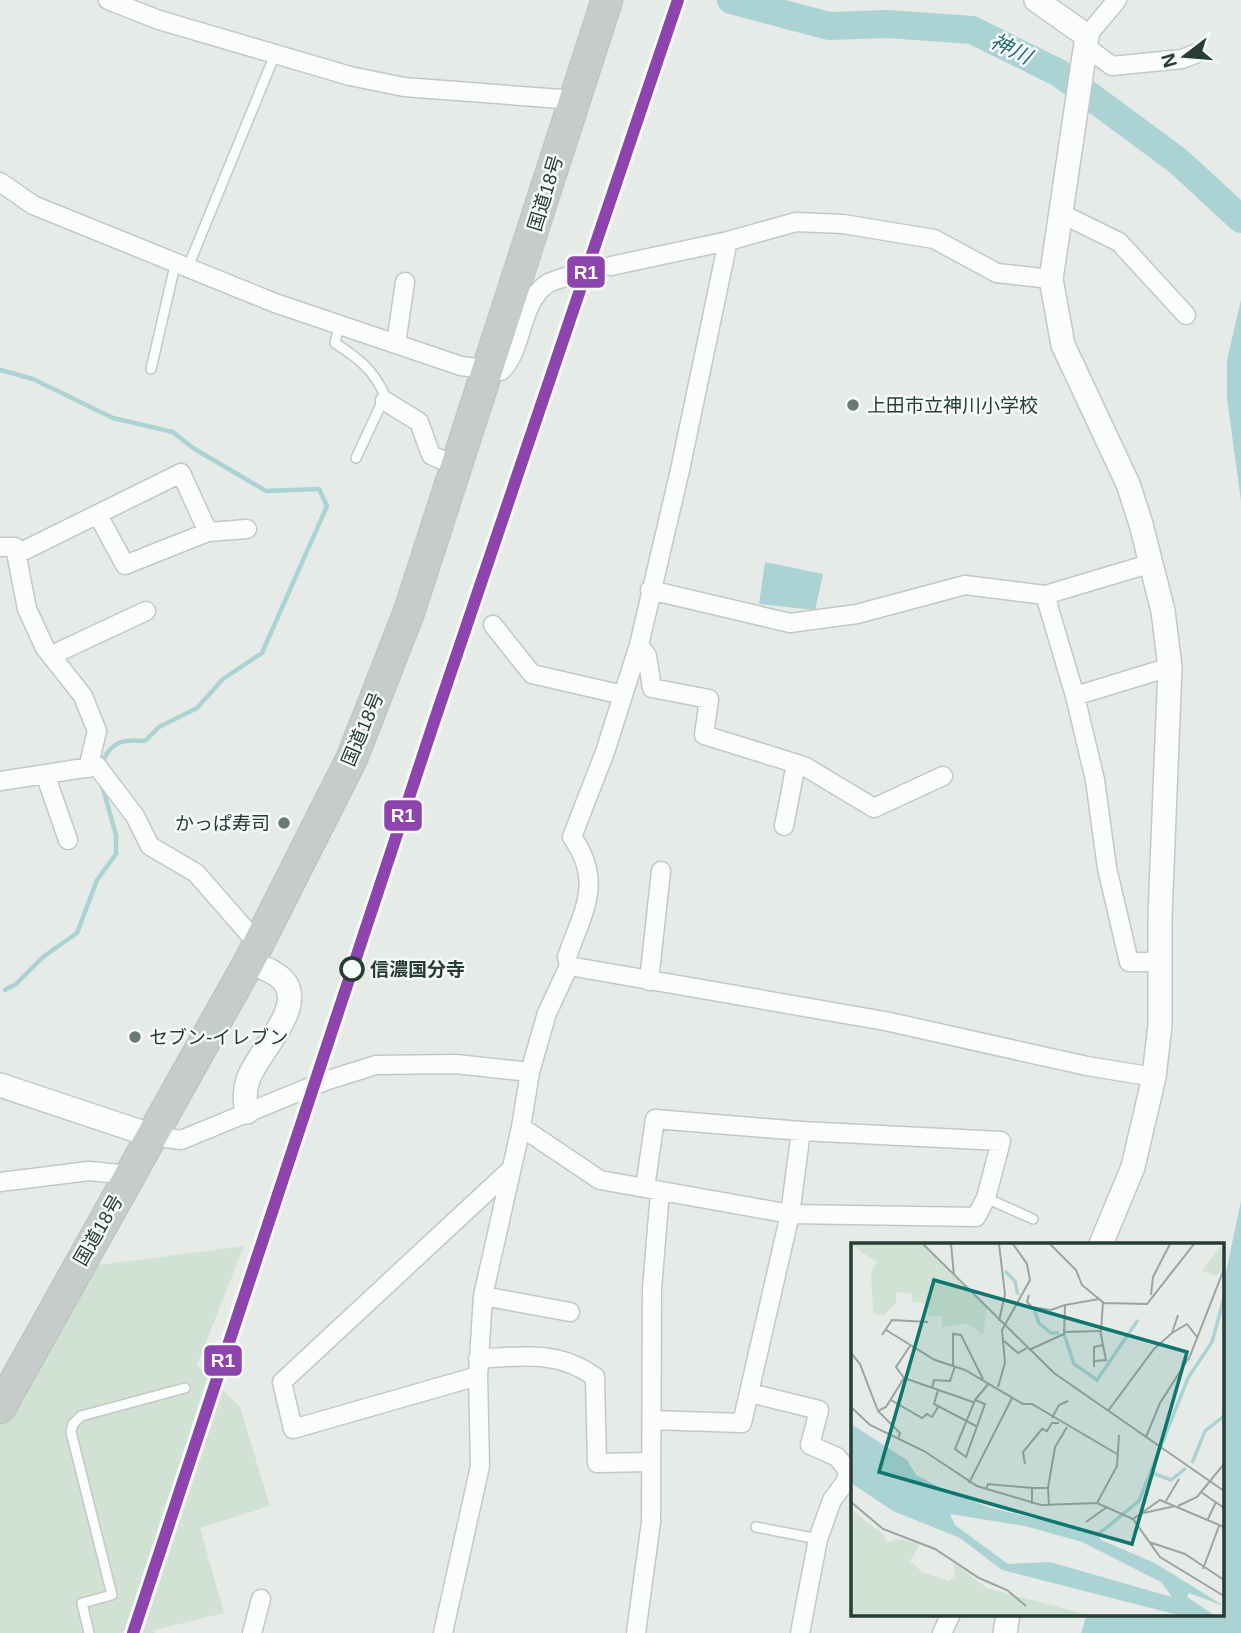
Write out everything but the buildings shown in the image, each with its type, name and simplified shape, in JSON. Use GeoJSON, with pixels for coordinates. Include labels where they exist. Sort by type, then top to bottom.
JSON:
{"type":"FeatureCollection","features":[{"type":"Feature","properties":{"kind":"highway","name":"国道18号"},"geometry":{"type":"LineString","coordinates":[[0,1408],[253,953],[352,758],[409,612],[458,467],[607,0]]}},
{"type":"Feature","properties":{"kind":"street"},"geometry":{"type":"LineString","coordinates":[[108,0],[159,20],[276,52],[350,76],[404,87],[577,93]]}},
{"type":"Feature","properties":{"kind":"street"},"geometry":{"type":"LineString","coordinates":[[1101,1243],[1133,1167],[1154,1077],[1160,1025],[1160,916],[1170,667],[1153,563],[1128,484],[1063,345],[1051,279],[1086,41],[1117,0]]}},
{"type":"Feature","properties":{"kind":"street"},"geometry":{"type":"LineString","coordinates":[[1044,2],[1112,65],[1182,59],[1195,54]]}},
{"type":"Feature","properties":{"kind":"street"},"geometry":{"type":"LineString","coordinates":[[0,182],[33,205],[339,326],[461,366],[489,371],[501,371],[511,361],[538,293],[548,284],[578,273]]}},
{"type":"Feature","properties":{"kind":"street"},"geometry":{"type":"LineString","coordinates":[[1060,212],[1119,242],[1186,315]]}},
{"type":"Feature","properties":{"kind":"street"},"geometry":{"type":"LineString","coordinates":[[611,266],[728,241],[796,222],[843,225],[934,239],[997,273],[1051,279]]}},
{"type":"Feature","properties":{"kind":"street"},"geometry":{"type":"LineString","coordinates":[[443,1633],[480,1466],[478,1368],[483,1296],[521,1127],[530,1072],[547,1013],[569,966],[567,957],[590,887],[586,857],[572,837],[639,645],[680,470],[728,241]]}},
{"type":"Feature","properties":{"kind":"street"},"geometry":{"type":"LineString","coordinates":[[396,344],[405,282]]}},
{"type":"Feature","properties":{"kind":"street"},"geometry":{"type":"LineString","coordinates":[[385,401],[419,422],[431,455],[458,467]]}},
{"type":"Feature","properties":{"kind":"street"},"geometry":{"type":"LineString","coordinates":[[88,768],[97,731],[83,696],[45,648],[27,609],[8,551],[99,515],[181,473],[208,532]]}},
{"type":"Feature","properties":{"kind":"street"},"geometry":{"type":"LineString","coordinates":[[99,515],[125,565],[208,532],[247,528]]}},
{"type":"Feature","properties":{"kind":"street"},"geometry":{"type":"LineString","coordinates":[[650,590],[790,623],[857,614],[965,585],[1045,595],[1153,563]]}},
{"type":"Feature","properties":{"kind":"street"},"geometry":{"type":"LineString","coordinates":[[1045,595],[1075,696],[1095,780],[1107,868],[1129,962],[1162,962]]}},
{"type":"Feature","properties":{"kind":"street"},"geometry":{"type":"LineString","coordinates":[[52,655],[146,611]]}},
{"type":"Feature","properties":{"kind":"street"},"geometry":{"type":"LineString","coordinates":[[493,625],[532,674],[623,695]]}},
{"type":"Feature","properties":{"kind":"street"},"geometry":{"type":"LineString","coordinates":[[639,645],[648,656],[652,688],[709,699],[704,735],[796,764],[874,808],[943,776]]}},
{"type":"Feature","properties":{"kind":"street"},"geometry":{"type":"LineString","coordinates":[[1075,696],[1170,667]]}},
{"type":"Feature","properties":{"kind":"street"},"geometry":{"type":"LineString","coordinates":[[783,826],[796,764]]}},
{"type":"Feature","properties":{"kind":"street"},"geometry":{"type":"LineString","coordinates":[[0,781],[97,766],[135,816],[150,846],[196,873],[253,953],[284,980],[289,990],[289,1006],[248,1078],[244,1098],[247,1112]]}},
{"type":"Feature","properties":{"kind":"street"},"geometry":{"type":"LineString","coordinates":[[45,774],[68,841]]}},
{"type":"Feature","properties":{"kind":"street"},"geometry":{"type":"LineString","coordinates":[[649,981],[661,871]]}},
{"type":"Feature","properties":{"kind":"street"},"geometry":{"type":"LineString","coordinates":[[569,966],[885,1021],[1087,1066],[1154,1077]]}},
{"type":"Feature","properties":{"kind":"street"},"geometry":{"type":"LineString","coordinates":[[0,1085],[153,1136],[181,1140],[325,1080],[376,1065],[456,1064],[530,1072]]}},
{"type":"Feature","properties":{"kind":"street"},"geometry":{"type":"LineString","coordinates":[[521,1127],[600,1180],[652,1190],[790,1214],[976,1217],[986,1198],[1001,1141],[801,1131],[655,1119],[652,1190],[651,1522],[636,1633]]}},
{"type":"Feature","properties":{"kind":"street"},"geometry":{"type":"LineString","coordinates":[[652,1420],[742,1423],[790,1214],[801,1131]]}},
{"type":"Feature","properties":{"kind":"street"},"geometry":{"type":"LineString","coordinates":[[0,1182],[89,1171],[130,1175]]}},
{"type":"Feature","properties":{"kind":"street"},"geometry":{"type":"LineString","coordinates":[[509,1171],[282,1382],[293,1429],[478,1368],[542,1354],[578,1364],[595,1377],[597,1463],[652,1462]]}},
{"type":"Feature","properties":{"kind":"street"},"geometry":{"type":"LineString","coordinates":[[483,1296],[570,1312]]}},
{"type":"Feature","properties":{"kind":"street"},"geometry":{"type":"LineString","coordinates":[[750,1392],[819,1410],[810,1445],[837,1457],[847,1469],[846,1480],[832,1500],[818,1539],[800,1633]]}},
{"type":"Feature","properties":{"kind":"street"},"geometry":{"type":"LineString","coordinates":[[252,1633],[261,1599]]}},
{"type":"Feature","properties":{"kind":"street"},"geometry":{"type":"LineString","coordinates":[[942,1633],[950,1616]]}},
{"type":"Feature","properties":{"kind":"lane"},"geometry":{"type":"LineString","coordinates":[[151,369],[182,264],[276,52]]}},
{"type":"Feature","properties":{"kind":"lane"},"geometry":{"type":"LineString","coordinates":[[339,326],[335,343],[358,358],[377,376],[385,401],[356,458]]}},
{"type":"Feature","properties":{"kind":"lane"},"geometry":{"type":"LineString","coordinates":[[986,1198],[1033,1219]]}},
{"type":"Feature","properties":{"kind":"lane"},"geometry":{"type":"LineString","coordinates":[[89,1633],[82,1603],[113,1595],[71,1432],[73,1424],[81,1416],[185,1388]]}},
{"type":"Feature","properties":{"kind":"lane"},"geometry":{"type":"LineString","coordinates":[[756,1527],[818,1539]]}},
{"type":"Feature","properties":{"kind":"green space"},"geometry":{"type":"Polygon","coordinates":[[[244,1246],[197,1365],[240,1407],[270,1506],[200,1528],[224,1613],[155,1630],[155,1633],[0,1633],[0,1405],[76,1268],[244,1246]]]}},
{"type":"Feature","properties":{"kind":"water"},"geometry":{"type":"Polygon","coordinates":[[[1241,300],[1241,501],[1227,398],[1227,360],[1241,300]]]}},
{"type":"Feature","properties":{"kind":"water"},"geometry":{"type":"Polygon","coordinates":[[[765,562],[823,574],[815,610],[759,604],[765,562]]]}},
{"type":"Feature","properties":{"kind":"water"},"geometry":{"type":"Polygon","coordinates":[[[1241,1201],[1241,1633],[1081,1633],[1086,1616],[1224,1616],[1224,1282],[1241,1201]]]}},
{"type":"Feature","properties":{"kind":"waterway","name":"神川"},"geometry":{"type":"LineString","coordinates":[[731,0],[829,26],[887,24],[972,30],[1059,73],[1178,161],[1241,219]]}},
{"type":"Feature","properties":{"kind":"waterway"},"geometry":{"type":"LineString","coordinates":[[778,13],[782,0]]}},
{"type":"Feature","properties":{"kind":"waterway"},"geometry":{"type":"LineString","coordinates":[[0,370],[33,379],[113,418],[173,432],[193,448],[266,491],[319,489],[327,506],[262,653],[223,679],[197,708],[159,727],[145,741],[119,743],[109,750],[102,763]]}},
{"type":"Feature","properties":{"kind":"waterway"},"geometry":{"type":"LineString","coordinates":[[5,990],[16,984],[43,957],[77,933],[97,880],[116,854],[116,835],[102,785]]}},
{"type":"Feature","properties":{"kind":"tunnel"},"geometry":{"type":"LineString","coordinates":[[578,273],[611,266]]}},
{"type":"Feature","properties":{"kind":"transit line","name":"R1"},"geometry":{"type":"LineString","coordinates":[[133,1633],[432,728],[678,0]]}},
{"type":"Feature","properties":{"kind":"place","name":"上田市立神川小学校"},"geometry":{"type":"Point","coordinates":[853,405]}},
{"type":"Feature","properties":{"kind":"place","name":"かっぱ寿司"},"geometry":{"type":"Point","coordinates":[284,823]}},
{"type":"Feature","properties":{"kind":"place","name":"信濃国分寺"},"geometry":{"type":"Point","coordinates":[352,969]}},
{"type":"Feature","properties":{"kind":"place","name":"セブン-イレブン"},"geometry":{"type":"Point","coordinates":[135,1037]}}]}
